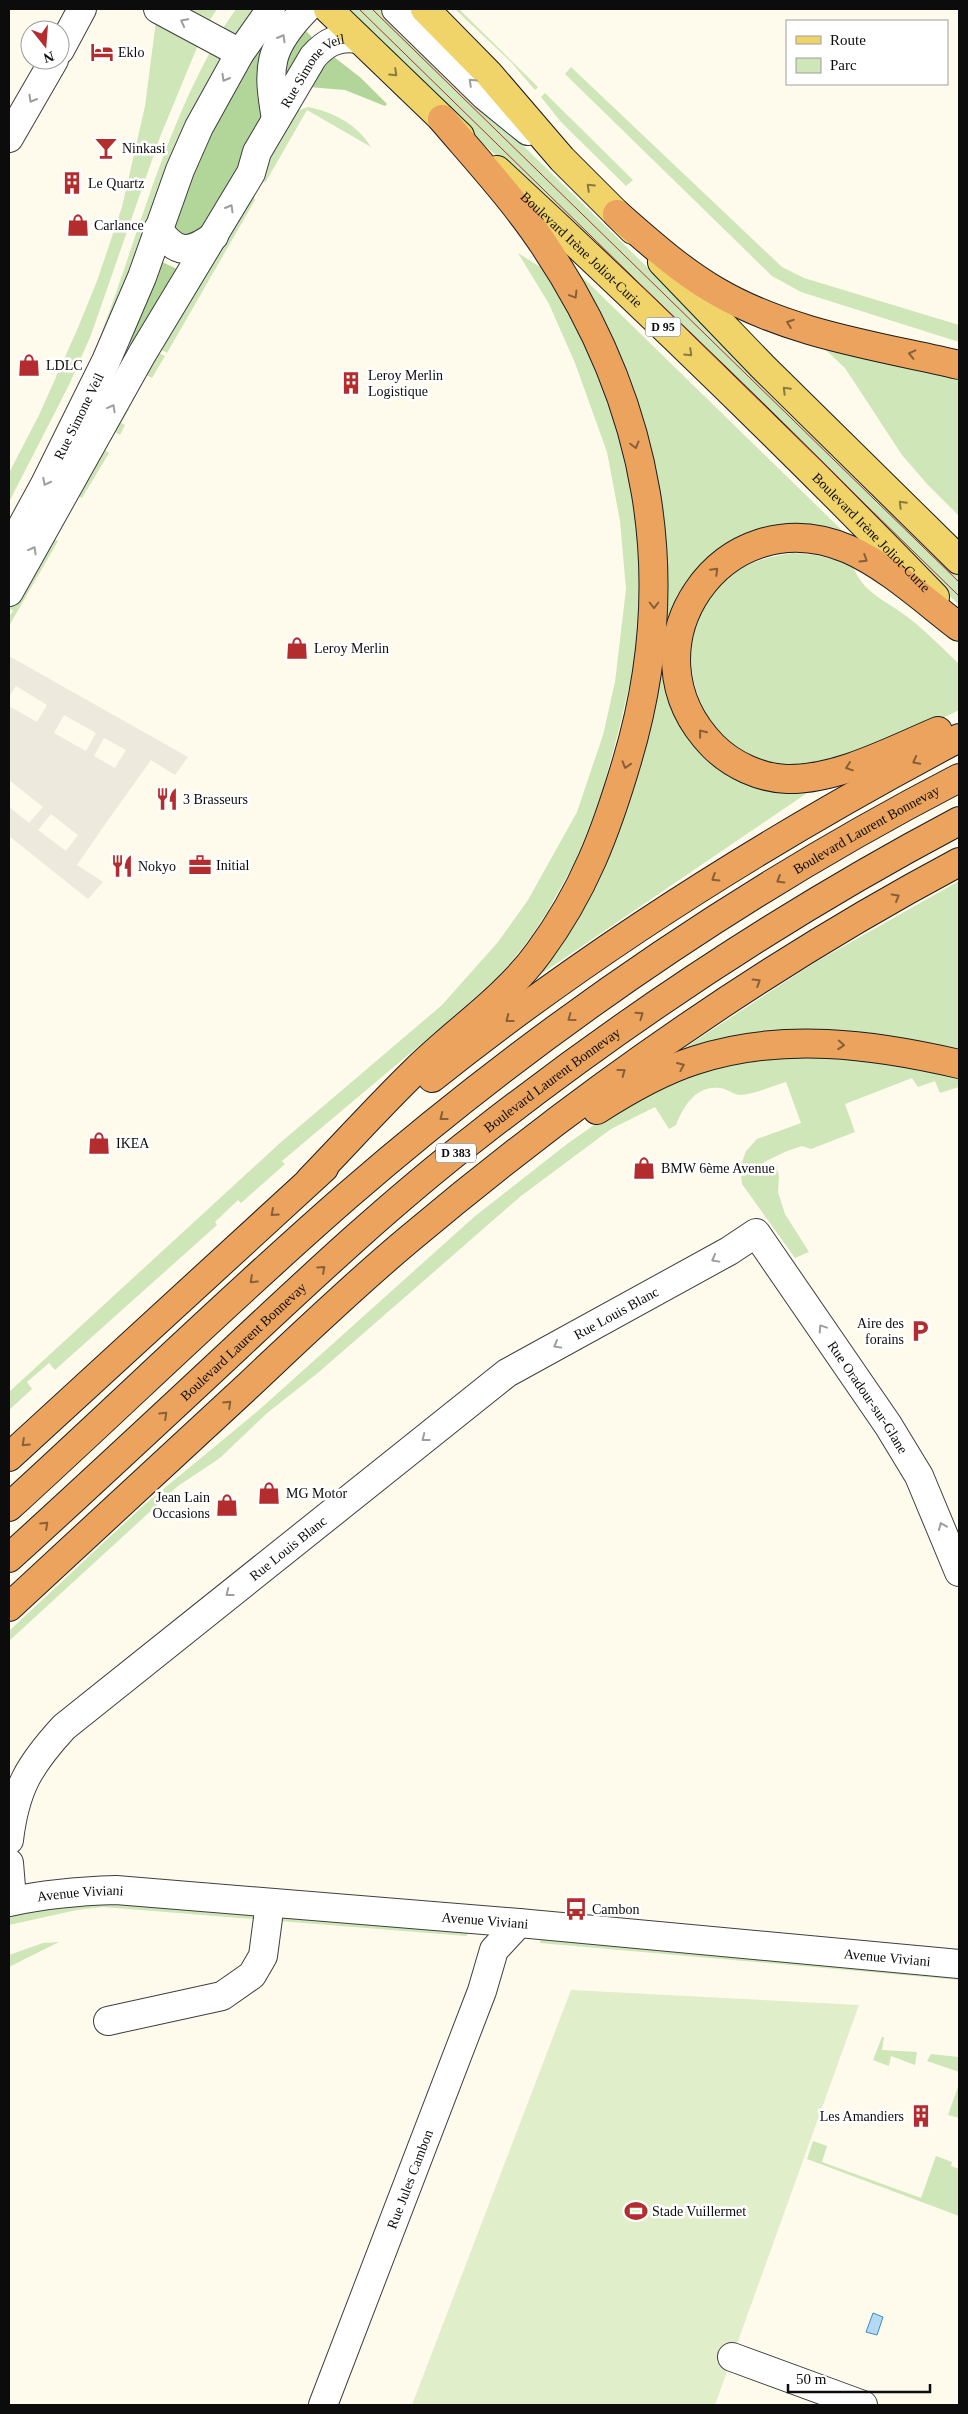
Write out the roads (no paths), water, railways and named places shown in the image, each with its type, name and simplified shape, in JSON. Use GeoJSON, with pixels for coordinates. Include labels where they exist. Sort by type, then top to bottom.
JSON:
{"type":"FeatureCollection","features":[{"type":"Feature","properties":{"kind":"highway"},"geometry":{"type":"LineString","coordinates":[[310,1180],[415,1070],[509,986],[536,956],[557,928],[582,885],[610,816],[636,732],[649,666],[654,621],[650,516],[641,466],[630,425],[609,363],[583,309],[544,246],[505,193],[442,119]]}},
{"type":"Feature","properties":{"kind":"highway"},"geometry":{"type":"LineString","coordinates":[[618,214],[661,252],[694,277],[718,292],[763,313],[817,332],[959,365]]}},
{"type":"Feature","properties":{"kind":"highway"},"geometry":{"type":"LineString","coordinates":[[959,627],[899,581],[848,549],[824,541],[782,538],[760,542],[739,551],[718,566],[700,586],[688,604],[682,619],[677,638],[676,656],[680,690],[693,720],[720,753],[738,765],[763,775],[787,779],[836,771],[959,727]]}},
{"type":"Feature","properties":{"kind":"highway"},"geometry":{"type":"LineString","coordinates":[[9,1458],[310,1180],[444,1070],[608,948],[688,895],[959,727]]}},
{"type":"Feature","properties":{"kind":"highway","name":"Boulevard Laurent Bonnevay"},"geometry":{"type":"LineString","coordinates":[[9,1507],[259,1274],[348,1195],[436,1123],[571,1018],[722,914],[849,838],[959,778]]}},
{"type":"Feature","properties":{"kind":"highway","name":"Boulevard Laurent Bonnevay"},"geometry":{"type":"LineString","coordinates":[[9,1558],[286,1301],[383,1215],[476,1137],[595,1048],[708,970],[817,901],[959,821]]}},
{"type":"Feature","properties":{"kind":"highway"},"geometry":{"type":"LineString","coordinates":[[9,1607],[405,1243],[478,1182],[637,1061],[713,1010],[865,914],[959,862]]}},
{"type":"Feature","properties":{"kind":"highway"},"geometry":{"type":"LineString","coordinates":[[405,1243],[609,1102],[660,1075],[695,1060],[734,1050],[769,1044],[812,1043],[866,1046],[959,1064]]}},
{"type":"Feature","properties":{"kind":"highway"},"geometry":{"type":"LineString","coordinates":[[9,1432],[151,1327]]}},
{"type":"Feature","properties":{"kind":"main road","name":"Boulevard Irène Joliot-Curie"},"geometry":{"type":"LineString","coordinates":[[328,9],[442,119],[605,270],[862,522],[959,622]]}},
{"type":"Feature","properties":{"kind":"main road"},"geometry":{"type":"LineString","coordinates":[[424,9],[489,74],[562,160],[618,214],[763,367],[959,560]]}},
{"type":"Feature","properties":{"kind":"street"},"geometry":{"type":"LineString","coordinates":[[70,31],[82,9]]}},
{"type":"Feature","properties":{"kind":"street"},"geometry":{"type":"LineString","coordinates":[[158,9],[240,53]]}},
{"type":"Feature","properties":{"kind":"street","name":"Rue Simone Veil"},"geometry":{"type":"LineString","coordinates":[[9,550],[45,484],[106,361],[142,277],[158,229],[199,127],[240,53],[272,9]]}},
{"type":"Feature","properties":{"kind":"street","name":"Rue Simone Veil"},"geometry":{"type":"LineString","coordinates":[[276,119],[270,84],[275,51],[285,31],[306,9]]}},
{"type":"Feature","properties":{"kind":"street"},"geometry":{"type":"LineString","coordinates":[[396,9],[485,96],[562,160]]}},
{"type":"Feature","properties":{"kind":"street","name":"Rue Simone Veil"},"geometry":{"type":"LineString","coordinates":[[9,592],[130,376],[250,173],[257,152],[312,56],[322,46],[345,37],[358,39]]}},
{"type":"Feature","properties":{"kind":"street"},"geometry":{"type":"LineString","coordinates":[[9,138],[48,70]]}},
{"type":"Feature","properties":{"kind":"street"},"geometry":{"type":"LineString","coordinates":[[158,229],[174,247],[182,250],[198,246],[214,236]]}},
{"type":"Feature","properties":{"kind":"street","name":"Rue Simone Veil"},"geometry":{"type":"LineString","coordinates":[[130,376],[120,367],[119,361],[130,330],[142,277]]}},
{"type":"Feature","properties":{"kind":"street","name":"Rue Oradour-sur-Glane"},"geometry":{"type":"LineString","coordinates":[[756,1233],[888,1425],[919,1476],[959,1572]]}},
{"type":"Feature","properties":{"kind":"street","name":"Rue Louis Blanc"},"geometry":{"type":"LineString","coordinates":[[9,1840],[17,1795],[38,1755],[64,1727],[507,1373],[729,1251],[756,1233]]}},
{"type":"Feature","properties":{"kind":"street"},"geometry":{"type":"LineString","coordinates":[[9,1863],[11,1887],[9,1892]]}},
{"type":"Feature","properties":{"kind":"street","name":"Avenue Viviani"},"geometry":{"type":"LineString","coordinates":[[9,1902],[39,1895],[81,1890],[116,1890],[519,1923],[959,1964]]}},
{"type":"Feature","properties":{"kind":"street"},"geometry":{"type":"LineString","coordinates":[[108,2021],[222,1996],[252,1975],[263,1956],[270,1903]]}},
{"type":"Feature","properties":{"kind":"street"},"geometry":{"type":"LineString","coordinates":[[478,1920],[494,1950]]}},
{"type":"Feature","properties":{"kind":"street","name":"Rue Jules Cambon"},"geometry":{"type":"LineString","coordinates":[[323,2405],[488,1976],[494,1950],[519,1923]]}},
{"type":"Feature","properties":{"kind":"street"},"geometry":{"type":"LineString","coordinates":[[732,2357],[863,2405]]}},
{"type":"Feature","properties":{"kind":"water"},"geometry":{"type":"Polygon","coordinates":[[[873,2313],[883,2317],[877,2335],[866,2332],[873,2313]]]}},
{"type":"Feature","properties":{"kind":"tram line"},"geometry":{"type":"LineString","coordinates":[[359,9],[959,596]]}},
{"type":"Feature","properties":{"kind":"tram line"},"geometry":{"type":"LineString","coordinates":[[372,9],[959,582]]}},
{"type":"Feature","properties":{"kind":"place","name":"Eklo"},"geometry":{"type":"Point","coordinates":[102,52]}},
{"type":"Feature","properties":{"kind":"place","name":"Ninkasi"},"geometry":{"type":"Point","coordinates":[106,148]}},
{"type":"Feature","properties":{"kind":"place","name":"Le Quartz"},"geometry":{"type":"Point","coordinates":[72,183]}},
{"type":"Feature","properties":{"kind":"place","name":"Carlance"},"geometry":{"type":"Point","coordinates":[78,225]}},
{"type":"Feature","properties":{"kind":"place","name":"LDLC"},"geometry":{"type":"Point","coordinates":[29,365]}},
{"type":"Feature","properties":{"kind":"place","name":"Leroy Merlin Logistique"},"geometry":{"type":"Point","coordinates":[351,383]}},
{"type":"Feature","properties":{"kind":"place","name":"Leroy Merlin"},"geometry":{"type":"Point","coordinates":[297,648]}},
{"type":"Feature","properties":{"kind":"place","name":"3 Brasseurs"},"geometry":{"type":"Point","coordinates":[167,799]}},
{"type":"Feature","properties":{"kind":"place","name":"Initial"},"geometry":{"type":"Point","coordinates":[200,865]}},
{"type":"Feature","properties":{"kind":"place","name":"Nokyo"},"geometry":{"type":"Point","coordinates":[122,866]}},
{"type":"Feature","properties":{"kind":"place","name":"IKEA"},"geometry":{"type":"Point","coordinates":[99,1143]}},
{"type":"Feature","properties":{"kind":"place","name":"BMW 6ème Avenue"},"geometry":{"type":"Point","coordinates":[644,1168]}},
{"type":"Feature","properties":{"kind":"place","name":"Aire des forains"},"geometry":{"type":"Point","coordinates":[920,1331]}},
{"type":"Feature","properties":{"kind":"place","name":"MG Motor"},"geometry":{"type":"Point","coordinates":[269,1493]}},
{"type":"Feature","properties":{"kind":"place","name":"Jean Lain Occasions"},"geometry":{"type":"Point","coordinates":[227,1505]}},
{"type":"Feature","properties":{"kind":"place","name":"Cambon"},"geometry":{"type":"Point","coordinates":[576,1909]}},
{"type":"Feature","properties":{"kind":"place","name":"Les Amandiers"},"geometry":{"type":"Point","coordinates":[921,2116]}},
{"type":"Feature","properties":{"kind":"place","name":"Stade Vuillermet"},"geometry":{"type":"Point","coordinates":[636,2211]}}]}
